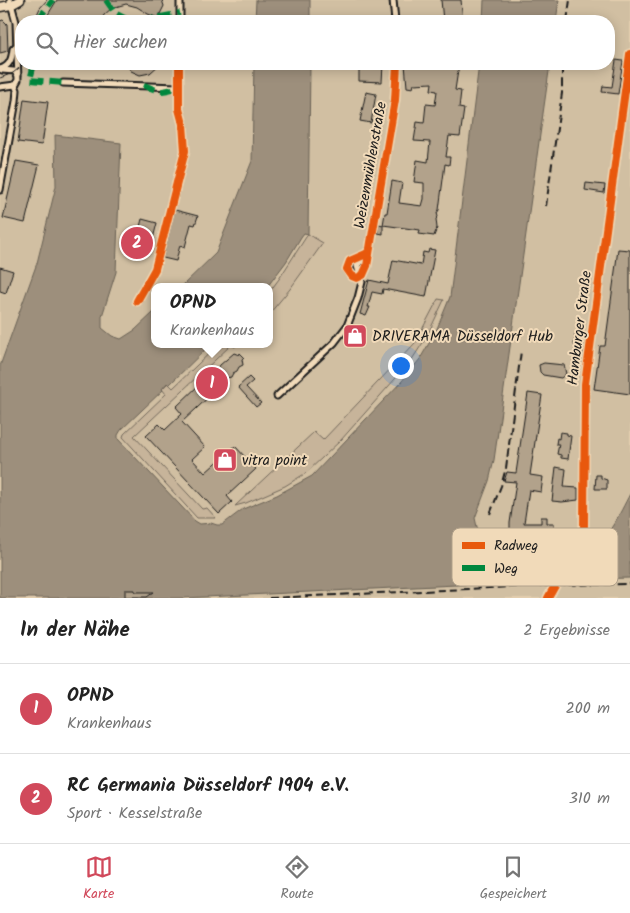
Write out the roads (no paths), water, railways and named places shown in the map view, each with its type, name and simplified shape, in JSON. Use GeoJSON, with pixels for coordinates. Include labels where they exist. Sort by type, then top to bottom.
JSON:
{"type":"FeatureCollection","features":[{"type":"Feature","properties":{"kind":"main road"},"geometry":{"type":"LineString","coordinates":[[0,7],[20,0]]}},
{"type":"Feature","properties":{"kind":"street"},"geometry":{"type":"LineString","coordinates":[[180,0],[180,15]]}},
{"type":"Feature","properties":{"kind":"street"},"geometry":{"type":"LineString","coordinates":[[393,0],[394,15]]}},
{"type":"Feature","properties":{"kind":"street"},"geometry":{"type":"LineString","coordinates":[[10,2],[15,19]]}},
{"type":"Feature","properties":{"kind":"street"},"geometry":{"type":"LineString","coordinates":[[0,70],[10,63],[15,47]]}},
{"type":"Feature","properties":{"kind":"street","name":"Hamburger Straße"},"geometry":{"type":"LineString","coordinates":[[584,528],[585,384],[630,54]]}},
{"type":"Feature","properties":{"kind":"street"},"geometry":{"type":"LineString","coordinates":[[0,70],[14,71],[18,76]]}},
{"type":"Feature","properties":{"kind":"street"},"geometry":{"type":"LineString","coordinates":[[0,190],[16,102],[17,90],[15,86],[18,70]]}},
{"type":"Feature","properties":{"kind":"street"},"geometry":{"type":"LineString","coordinates":[[137,301],[155,269],[185,152],[179,109],[179,70]]}},
{"type":"Feature","properties":{"kind":"street","name":"Weizenmühlenstraße"},"geometry":{"type":"LineString","coordinates":[[276,396],[341,335],[350,321],[362,282],[357,266],[369,251],[396,100],[397,70]]}},
{"type":"Feature","properties":{"kind":"street"},"geometry":{"type":"LineString","coordinates":[[63,83],[178,87]]}},
{"type":"Feature","properties":{"kind":"street"},"geometry":{"type":"LineString","coordinates":[[0,87],[15,86]]}},
{"type":"Feature","properties":{"kind":"street"},"geometry":{"type":"LineString","coordinates":[[369,251],[366,270],[360,277],[352,276],[348,272],[348,266],[352,259],[369,251]]}},
{"type":"Feature","properties":{"kind":"street","name":"Hamburger Straße"},"geometry":{"type":"LineString","coordinates":[[548,598],[555,586]]}},
{"type":"Feature","properties":{"kind":"tram line"},"geometry":{"type":"LineString","coordinates":[[37,15],[47,0]]}},
{"type":"Feature","properties":{"kind":"tram line"},"geometry":{"type":"LineString","coordinates":[[0,78],[17,70]]}},
{"type":"Feature","properties":{"kind":"railway"},"geometry":{"type":"LineString","coordinates":[[568,15],[570,0]]}},
{"type":"Feature","properties":{"kind":"railway"},"geometry":{"type":"LineString","coordinates":[[546,206],[562,93],[562,70]]}},
{"type":"Feature","properties":{"kind":"railway"},"geometry":{"type":"LineString","coordinates":[[490,514],[506,468],[521,351]]}},
{"type":"Feature","properties":{"kind":"railway"},"geometry":{"type":"LineString","coordinates":[[618,584],[630,584]]}},
{"type":"Feature","properties":{"kind":"railway"},"geometry":{"type":"LineString","coordinates":[[269,598],[533,586]]}},
{"type":"Feature","properties":{"kind":"place","name":"RC Germania Düsseldorf 1904 e.V."},"geometry":{"type":"Point","coordinates":[137,243]}},
{"type":"Feature","properties":{"kind":"place","name":"DRIVERAMA Düsseldorf Hub"},"geometry":{"type":"Point","coordinates":[355,336]}},
{"type":"Feature","properties":{"kind":"place","name":"OPND"},"geometry":{"type":"Point","coordinates":[212,383]}},
{"type":"Feature","properties":{"kind":"place","name":"vitra point"},"geometry":{"type":"Point","coordinates":[225,460]}}]}
